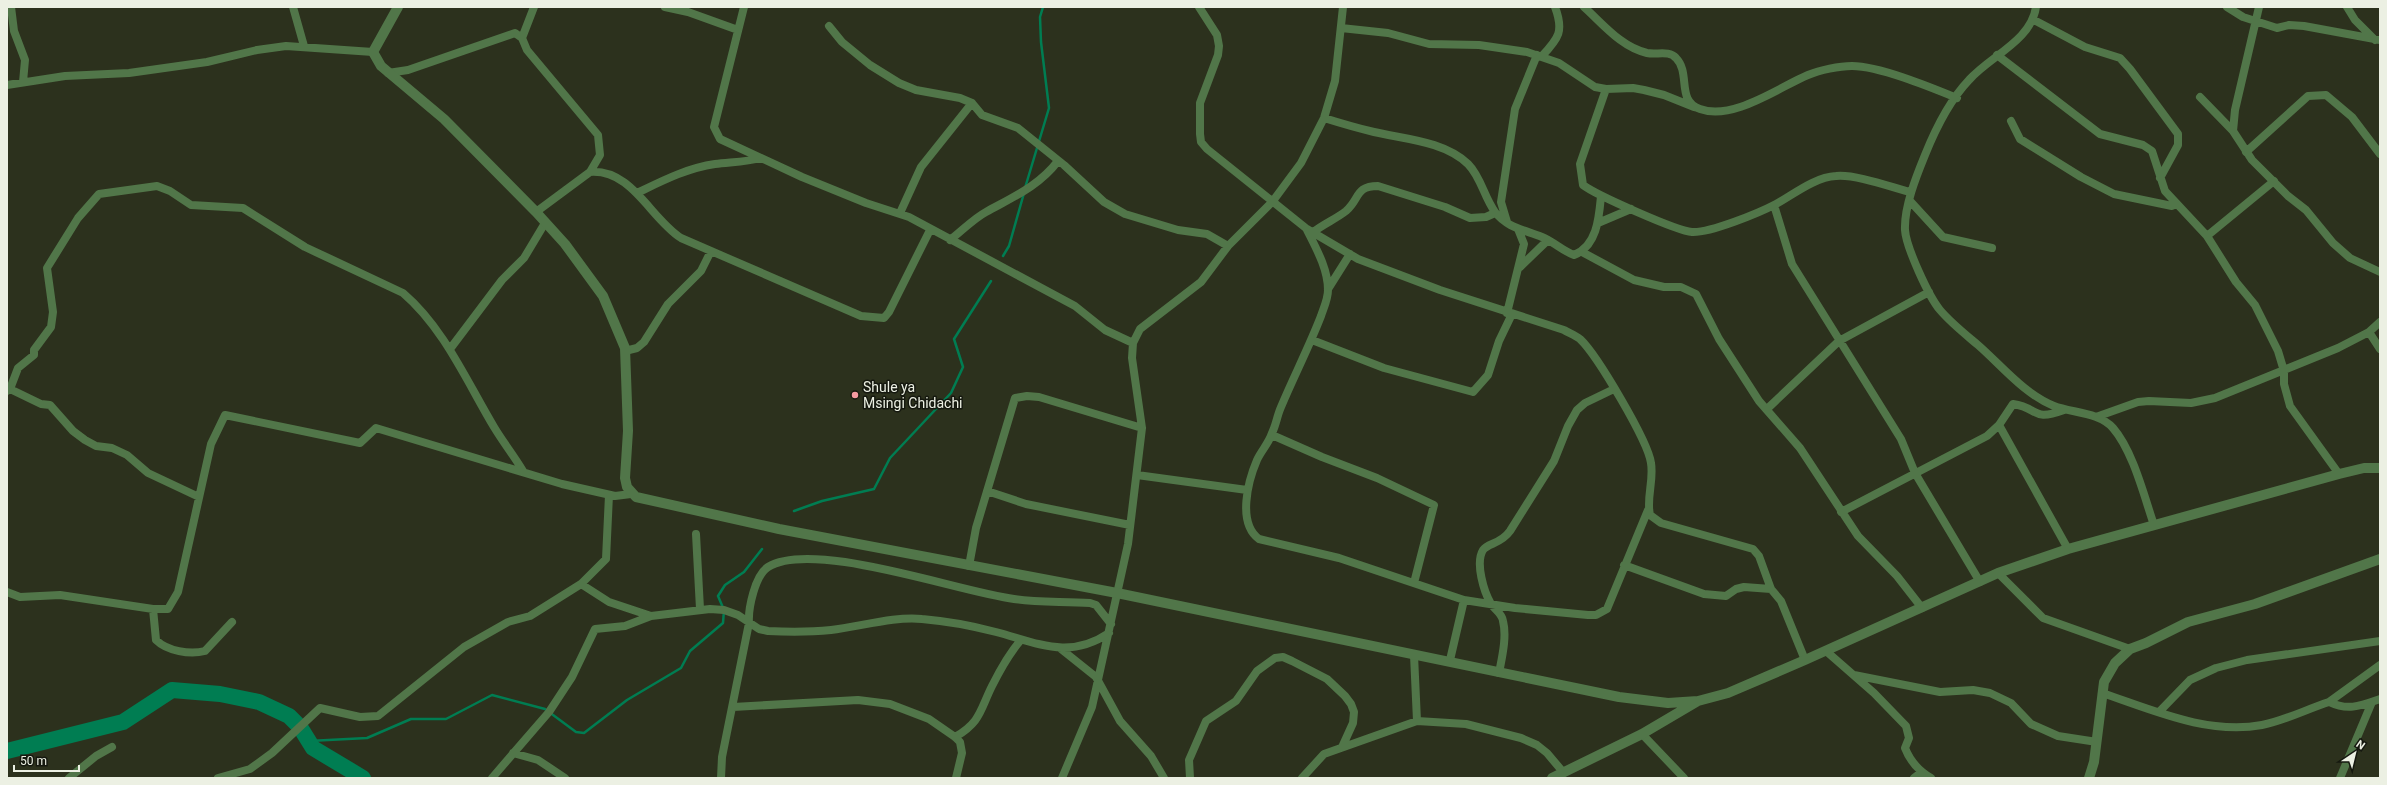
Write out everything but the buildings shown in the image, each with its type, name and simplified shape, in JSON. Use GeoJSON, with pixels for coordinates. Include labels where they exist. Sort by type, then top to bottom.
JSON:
{"type":"FeatureCollection","features":[{"type":"Feature","properties":{"kind":"street"},"geometry":{"type":"LineString","coordinates":[[11,7],[14,31],[24,60],[23,82]]}},
{"type":"Feature","properties":{"kind":"street"},"geometry":{"type":"LineString","coordinates":[[293,7],[304,46]]}},
{"type":"Feature","properties":{"kind":"street"},"geometry":{"type":"LineString","coordinates":[[398,7],[373,52],[375,58],[388,73],[444,119],[536,212],[565,244],[603,296],[625,351],[628,431],[625,478],[631,494]]}},
{"type":"Feature","properties":{"kind":"street"},"geometry":{"type":"LineString","coordinates":[[522,38],[534,7]]}},
{"type":"Feature","properties":{"kind":"street"},"geometry":{"type":"LineString","coordinates":[[665,7],[688,12],[738,30]]}},
{"type":"Feature","properties":{"kind":"street"},"geometry":{"type":"LineString","coordinates":[[744,7],[714,127],[720,139],[866,203],[900,213],[1075,306],[1105,330],[1132,344]]}},
{"type":"Feature","properties":{"kind":"street"},"geometry":{"type":"LineString","coordinates":[[1199,7],[1217,35],[1219,46],[1218,55],[1200,103],[1201,142],[1214,156],[1273,201],[1309,231],[1350,254],[1440,290],[1564,330],[1579,338],[1592,354],[1614,389],[1649,456],[1652,474],[1648,510],[1607,609],[1596,615],[1550,612],[1464,600],[1339,558],[1259,538],[1253,534],[1247,519],[1247,490],[1257,460],[1272,435],[1280,408],[1312,340],[1327,301],[1328,289],[1320,256],[1309,231]]}},
{"type":"Feature","properties":{"kind":"street"},"geometry":{"type":"LineString","coordinates":[[1062,778],[1092,707],[1111,624],[1130,525],[1142,428],[1132,358],[1132,344],[1140,329],[1201,282],[1228,246],[1273,201],[1301,163],[1324,118],[1335,81],[1343,7]]}},
{"type":"Feature","properties":{"kind":"street"},"geometry":{"type":"LineString","coordinates":[[1507,223],[1501,202],[1515,109],[1539,55],[1557,38],[1561,23],[1555,7]]}},
{"type":"Feature","properties":{"kind":"street"},"geometry":{"type":"LineString","coordinates":[[1584,7],[1616,37],[1629,45],[1647,53],[1671,54],[1677,58],[1685,75],[1683,85],[1686,97],[1695,107]]}},
{"type":"Feature","properties":{"kind":"street"},"geometry":{"type":"LineString","coordinates":[[2036,7],[2034,20],[2024,33],[1968,80],[1933,135],[1910,192],[1910,202],[1905,229],[1909,245],[1929,292],[1940,309],[2004,370],[2038,398],[2064,410],[2096,417],[2106,422],[2114,429],[2132,461],[2154,525]]}},
{"type":"Feature","properties":{"kind":"street"},"geometry":{"type":"LineString","coordinates":[[2227,7],[2243,17],[2277,28],[2289,25],[2304,26],[2377,40]]}},
{"type":"Feature","properties":{"kind":"street"},"geometry":{"type":"LineString","coordinates":[[2233,131],[2234,110],[2259,7]]}},
{"type":"Feature","properties":{"kind":"street"},"geometry":{"type":"LineString","coordinates":[[2347,7],[2355,20],[2377,40]]}},
{"type":"Feature","properties":{"kind":"street"},"geometry":{"type":"LineString","coordinates":[[2034,20],[2085,47],[2120,58],[2130,69],[2178,134],[2178,145],[2160,178]]}},
{"type":"Feature","properties":{"kind":"street"},"geometry":{"type":"LineString","coordinates":[[829,26],[842,42],[870,65],[899,83],[916,90],[960,98],[972,103],[982,115],[1018,128],[1104,202],[1125,214],[1178,230],[1207,234],[1228,246]]}},
{"type":"Feature","properties":{"kind":"street"},"geometry":{"type":"LineString","coordinates":[[1341,28],[1388,33],[1429,44],[1479,45],[1539,55],[1559,64],[1595,87],[1606,89],[1633,88],[1670,97],[1695,107],[1714,111],[1742,107],[1770,95],[1808,74],[1852,66],[1885,72],[1956,98]]}},
{"type":"Feature","properties":{"kind":"street"},"geometry":{"type":"LineString","coordinates":[[388,73],[408,70],[516,34],[522,38],[527,50],[598,135],[600,155],[590,172],[536,212]]}},
{"type":"Feature","properties":{"kind":"street"},"geometry":{"type":"LineString","coordinates":[[7,85],[65,76],[129,73],[207,62],[257,50],[304,46],[373,52]]}},
{"type":"Feature","properties":{"kind":"street"},"geometry":{"type":"LineString","coordinates":[[1997,56],[2100,134],[2143,145],[2152,151],[2159,168],[2160,178],[2165,191],[2207,236],[2236,282],[2255,306],[2278,351],[2284,371],[2284,384],[2290,406],[2339,474]]}},
{"type":"Feature","properties":{"kind":"street"},"geometry":{"type":"LineString","coordinates":[[1670,97],[1683,85]]}},
{"type":"Feature","properties":{"kind":"street"},"geometry":{"type":"LineString","coordinates":[[1606,89],[1580,164],[1583,185],[1601,196],[1692,232],[1712,229],[1774,205],[1816,182],[1837,176],[1910,192]]}},
{"type":"Feature","properties":{"kind":"street"},"geometry":{"type":"LineString","coordinates":[[2246,152],[2308,96],[2326,95],[2352,117],[2380,154]]}},
{"type":"Feature","properties":{"kind":"street"},"geometry":{"type":"LineString","coordinates":[[2200,97],[2233,131],[2246,152],[2288,196],[2306,210],[2340,250],[2350,258],[2380,272]]}},
{"type":"Feature","properties":{"kind":"street"},"geometry":{"type":"LineString","coordinates":[[900,213],[921,167],[972,103]]}},
{"type":"Feature","properties":{"kind":"street"},"geometry":{"type":"LineString","coordinates":[[1324,118],[1356,128],[1430,143],[1447,152],[1468,164],[1477,176],[1485,195],[1496,213],[1507,223],[1518,229],[1548,240],[1574,255],[1582,252],[1588,245],[1598,223],[1601,196]]}},
{"type":"Feature","properties":{"kind":"street"},"geometry":{"type":"LineString","coordinates":[[2011,121],[2020,139],[2081,178],[2114,194],[2172,206],[2176,204]]}},
{"type":"Feature","properties":{"kind":"street"},"geometry":{"type":"LineString","coordinates":[[637,193],[681,172],[715,164],[746,162],[761,158]]}},
{"type":"Feature","properties":{"kind":"street"},"geometry":{"type":"LineString","coordinates":[[950,240],[981,215],[1024,192],[1058,161]]}},
{"type":"Feature","properties":{"kind":"street"},"geometry":{"type":"LineString","coordinates":[[590,172],[600,171],[618,177],[637,193],[671,231],[711,251],[861,316],[871,318],[884,318],[890,312],[930,230]]}},
{"type":"Feature","properties":{"kind":"street"},"geometry":{"type":"LineString","coordinates":[[2207,236],[2274,181]]}},
{"type":"Feature","properties":{"kind":"street"},"geometry":{"type":"LineString","coordinates":[[1309,231],[1347,210],[1359,191],[1373,186],[1383,187],[1445,207],[1470,218],[1486,217],[1496,213]]}},
{"type":"Feature","properties":{"kind":"street"},"geometry":{"type":"LineString","coordinates":[[199,497],[148,473],[127,455],[112,448],[96,446],[85,440],[73,430],[50,405],[41,404],[8,390],[18,368],[34,355],[34,350],[51,327],[53,312],[47,268],[78,218],[99,194],[140,187],[163,188],[191,205],[236,206],[248,211],[305,247],[403,293],[415,304],[450,349],[495,429],[523,471]]}},
{"type":"Feature","properties":{"kind":"street"},"geometry":{"type":"LineString","coordinates":[[1910,202],[1942,238],[1992,248]]}},
{"type":"Feature","properties":{"kind":"street"},"geometry":{"type":"LineString","coordinates":[[1774,205],[1792,264],[1902,439],[1915,473],[1980,582]]}},
{"type":"Feature","properties":{"kind":"street"},"geometry":{"type":"LineString","coordinates":[[1598,223],[1631,208]]}},
{"type":"Feature","properties":{"kind":"street"},"geometry":{"type":"LineString","coordinates":[[450,349],[502,280],[524,258],[545,223]]}},
{"type":"Feature","properties":{"kind":"street"},"geometry":{"type":"LineString","coordinates":[[1312,340],[1377,366],[1473,392],[1488,375],[1510,313],[1524,244],[1518,229]]}},
{"type":"Feature","properties":{"kind":"street"},"geometry":{"type":"LineString","coordinates":[[1518,269],[1548,240]]}},
{"type":"Feature","properties":{"kind":"street"},"geometry":{"type":"LineString","coordinates":[[625,351],[637,348],[644,342],[668,304],[701,271],[711,251]]}},
{"type":"Feature","properties":{"kind":"street"},"geometry":{"type":"LineString","coordinates":[[1582,252],[1634,280],[1664,287],[1681,287],[1696,294],[1720,339],[1758,401],[1767,409],[1800,448],[1858,536],[1897,576],[1922,608]]}},
{"type":"Feature","properties":{"kind":"street"},"geometry":{"type":"LineString","coordinates":[[1328,289],[1350,254]]}},
{"type":"Feature","properties":{"kind":"street"},"geometry":{"type":"LineString","coordinates":[[1767,409],[1839,341],[1929,292]]}},
{"type":"Feature","properties":{"kind":"street"},"geometry":{"type":"LineString","coordinates":[[2096,417],[2138,402],[2149,400],[2191,403],[2207,401],[2338,348],[2369,332],[2380,322]]}},
{"type":"Feature","properties":{"kind":"street"},"geometry":{"type":"LineString","coordinates":[[2369,332],[2380,349]]}},
{"type":"Feature","properties":{"kind":"street"},"geometry":{"type":"LineString","coordinates":[[1499,673],[1504,621],[1500,612],[1491,604],[1482,574],[1480,557],[1482,551],[1486,547],[1503,540],[1510,531],[1554,461],[1568,426],[1577,410],[1585,403],[1614,389]]}},
{"type":"Feature","properties":{"kind":"street"},"geometry":{"type":"LineString","coordinates":[[969,566],[976,528],[1015,398],[1026,396],[1039,397],[1142,428]]}},
{"type":"Feature","properties":{"kind":"street"},"geometry":{"type":"LineString","coordinates":[[1841,512],[1987,436],[1999,425],[2013,404],[2040,415],[2048,416],[2064,410]]}},
{"type":"Feature","properties":{"kind":"street"},"geometry":{"type":"LineString","coordinates":[[7,592],[20,597],[60,596],[153,610],[168,608],[178,592],[211,444],[225,415],[360,443],[376,428],[523,471],[562,484],[609,495],[631,494],[641,499],[779,529],[852,541],[969,566],[1117,592],[1414,656],[1450,660],[1499,673],[1619,697],[1668,703],[1698,701],[1728,693],[1826,651],[1998,573],[2068,549],[2339,474],[2364,468],[2380,468]]}},
{"type":"Feature","properties":{"kind":"street"},"geometry":{"type":"LineString","coordinates":[[1999,425],[2068,549]]}},
{"type":"Feature","properties":{"kind":"street"},"geometry":{"type":"LineString","coordinates":[[1272,435],[1322,457],[1377,478],[1434,505],[1414,583]]}},
{"type":"Feature","properties":{"kind":"street"},"geometry":{"type":"LineString","coordinates":[[1137,475],[1247,490]]}},
{"type":"Feature","properties":{"kind":"street"},"geometry":{"type":"LineString","coordinates":[[987,491],[1026,504],[1130,525]]}},
{"type":"Feature","properties":{"kind":"street"},"geometry":{"type":"LineString","coordinates":[[218,778],[250,769],[272,753],[316,711],[326,708],[360,717],[378,716],[464,647],[508,622],[530,616],[581,584],[606,559],[609,495]]}},
{"type":"Feature","properties":{"kind":"street"},"geometry":{"type":"LineString","coordinates":[[1648,510],[1650,515],[1661,524],[1753,549],[1760,556],[1772,588],[1787,612],[1805,660]]}},
{"type":"Feature","properties":{"kind":"street"},"geometry":{"type":"LineString","coordinates":[[696,534],[700,609]]}},
{"type":"Feature","properties":{"kind":"street"},"geometry":{"type":"LineString","coordinates":[[721,778],[722,757],[749,623],[750,604],[762,572],[776,563],[811,558],[826,559],[909,575],[1013,599],[1090,603],[1096,605],[1111,624]]}},
{"type":"Feature","properties":{"kind":"street"},"geometry":{"type":"LineString","coordinates":[[2089,778],[2097,742],[2102,693],[2109,671],[2130,649],[2146,643],[2188,622],[2255,604],[2380,560]]}},
{"type":"Feature","properties":{"kind":"street"},"geometry":{"type":"LineString","coordinates":[[1624,565],[1704,594],[1726,596],[1736,589],[1744,587],[1772,588]]}},
{"type":"Feature","properties":{"kind":"street"},"geometry":{"type":"LineString","coordinates":[[1998,573],[2043,618],[2130,649]]}},
{"type":"Feature","properties":{"kind":"street"},"geometry":{"type":"LineString","coordinates":[[581,584],[609,602],[651,616]]}},
{"type":"Feature","properties":{"kind":"street"},"geometry":{"type":"LineString","coordinates":[[1450,660],[1464,600]]}},
{"type":"Feature","properties":{"kind":"street"},"geometry":{"type":"LineString","coordinates":[[492,778],[549,712],[572,677],[595,628],[625,626],[651,616],[700,609],[724,610],[738,615],[749,623],[768,631],[779,632],[830,630],[922,618],[995,632],[1020,641],[1061,649],[1079,648],[1094,643],[1109,633]]}},
{"type":"Feature","properties":{"kind":"street"},"geometry":{"type":"LineString","coordinates":[[153,610],[156,640],[165,647],[188,652],[204,652],[232,622]]}},
{"type":"Feature","properties":{"kind":"street"},"geometry":{"type":"LineString","coordinates":[[955,737],[970,729],[977,720],[992,687],[1011,652],[1020,641]]}},
{"type":"Feature","properties":{"kind":"street"},"geometry":{"type":"LineString","coordinates":[[2158,712],[2190,680],[2216,668],[2247,660],[2380,641]]}},
{"type":"Feature","properties":{"kind":"street"},"geometry":{"type":"LineString","coordinates":[[1061,649],[1091,672],[1120,722],[1151,756],[1164,778]]}},
{"type":"Feature","properties":{"kind":"street"},"geometry":{"type":"LineString","coordinates":[[1826,651],[1854,675],[1906,726],[1909,738],[1905,748],[1922,772],[1931,778]]}},
{"type":"Feature","properties":{"kind":"street"},"geometry":{"type":"LineString","coordinates":[[1414,656],[1416,721]]}},
{"type":"Feature","properties":{"kind":"street"},"geometry":{"type":"LineString","coordinates":[[1190,778],[1189,760],[1206,721],[1236,701],[1257,672],[1275,658],[1283,657],[1328,679],[1345,696],[1351,704],[1354,712],[1353,723],[1343,745]]}},
{"type":"Feature","properties":{"kind":"street"},"geometry":{"type":"LineString","coordinates":[[2102,693],[2194,724],[2228,726],[2262,725],[2328,702],[2380,665]]}},
{"type":"Feature","properties":{"kind":"street"},"geometry":{"type":"LineString","coordinates":[[1854,675],[1940,692],[1973,690],[1990,693],[2011,703],[2031,724],[2058,736],[2097,742]]}},
{"type":"Feature","properties":{"kind":"street"},"geometry":{"type":"LineString","coordinates":[[733,707],[873,700],[916,713],[955,737],[960,742],[962,753],[956,778]]}},
{"type":"Feature","properties":{"kind":"street"},"geometry":{"type":"LineString","coordinates":[[1552,778],[1642,734],[1698,701]]}},
{"type":"Feature","properties":{"kind":"street"},"geometry":{"type":"LineString","coordinates":[[2328,702],[2341,707],[2354,707],[2376,701]]}},
{"type":"Feature","properties":{"kind":"street"},"geometry":{"type":"LineString","coordinates":[[2340,778],[2376,701]]}},
{"type":"Feature","properties":{"kind":"street"},"geometry":{"type":"LineString","coordinates":[[1302,778],[1324,754],[1343,745],[1416,721],[1466,724],[1521,738],[1537,745],[1547,753],[1563,772]]}},
{"type":"Feature","properties":{"kind":"street"},"geometry":{"type":"LineString","coordinates":[[1642,734],[1684,778]]}},
{"type":"Feature","properties":{"kind":"street"},"geometry":{"type":"LineString","coordinates":[[69,778],[96,756],[112,747]]}},
{"type":"Feature","properties":{"kind":"street"},"geometry":{"type":"LineString","coordinates":[[513,753],[538,760],[565,778]]}},
{"type":"Feature","properties":{"kind":"street"},"geometry":{"type":"LineString","coordinates":[[249,778],[250,769]]}},
{"type":"Feature","properties":{"kind":"street"},"geometry":{"type":"LineString","coordinates":[[1914,778],[1922,772]]}},
{"type":"Feature","properties":{"kind":"waterway"},"geometry":{"type":"LineString","coordinates":[[1025,188],[1049,108],[1041,42],[1040,17],[1043,7]]}},
{"type":"Feature","properties":{"kind":"waterway"},"geometry":{"type":"LineString","coordinates":[[1003,256],[1009,246],[1024,193]]}},
{"type":"Feature","properties":{"kind":"waterway"},"geometry":{"type":"LineString","coordinates":[[794,511],[822,501],[874,489],[890,458],[951,393],[963,367],[954,339],[991,281]]}},
{"type":"Feature","properties":{"kind":"waterway"},"geometry":{"type":"LineString","coordinates":[[309,741],[367,738],[411,719],[446,719],[492,695],[545,709],[576,732],[584,733],[627,700],[681,668],[690,651],[723,623],[724,610],[718,596],[725,585],[744,572],[762,549]]}},
{"type":"Feature","properties":{"kind":"waterway"},"geometry":{"type":"LineString","coordinates":[[7,751],[123,722],[172,690],[220,694],[259,702],[289,716],[300,727],[313,748],[363,778]]}},
{"type":"Feature","properties":{"kind":"place","name":"Shule ya Msingi Chidachi"},"geometry":{"type":"Point","coordinates":[855,395]}}]}
